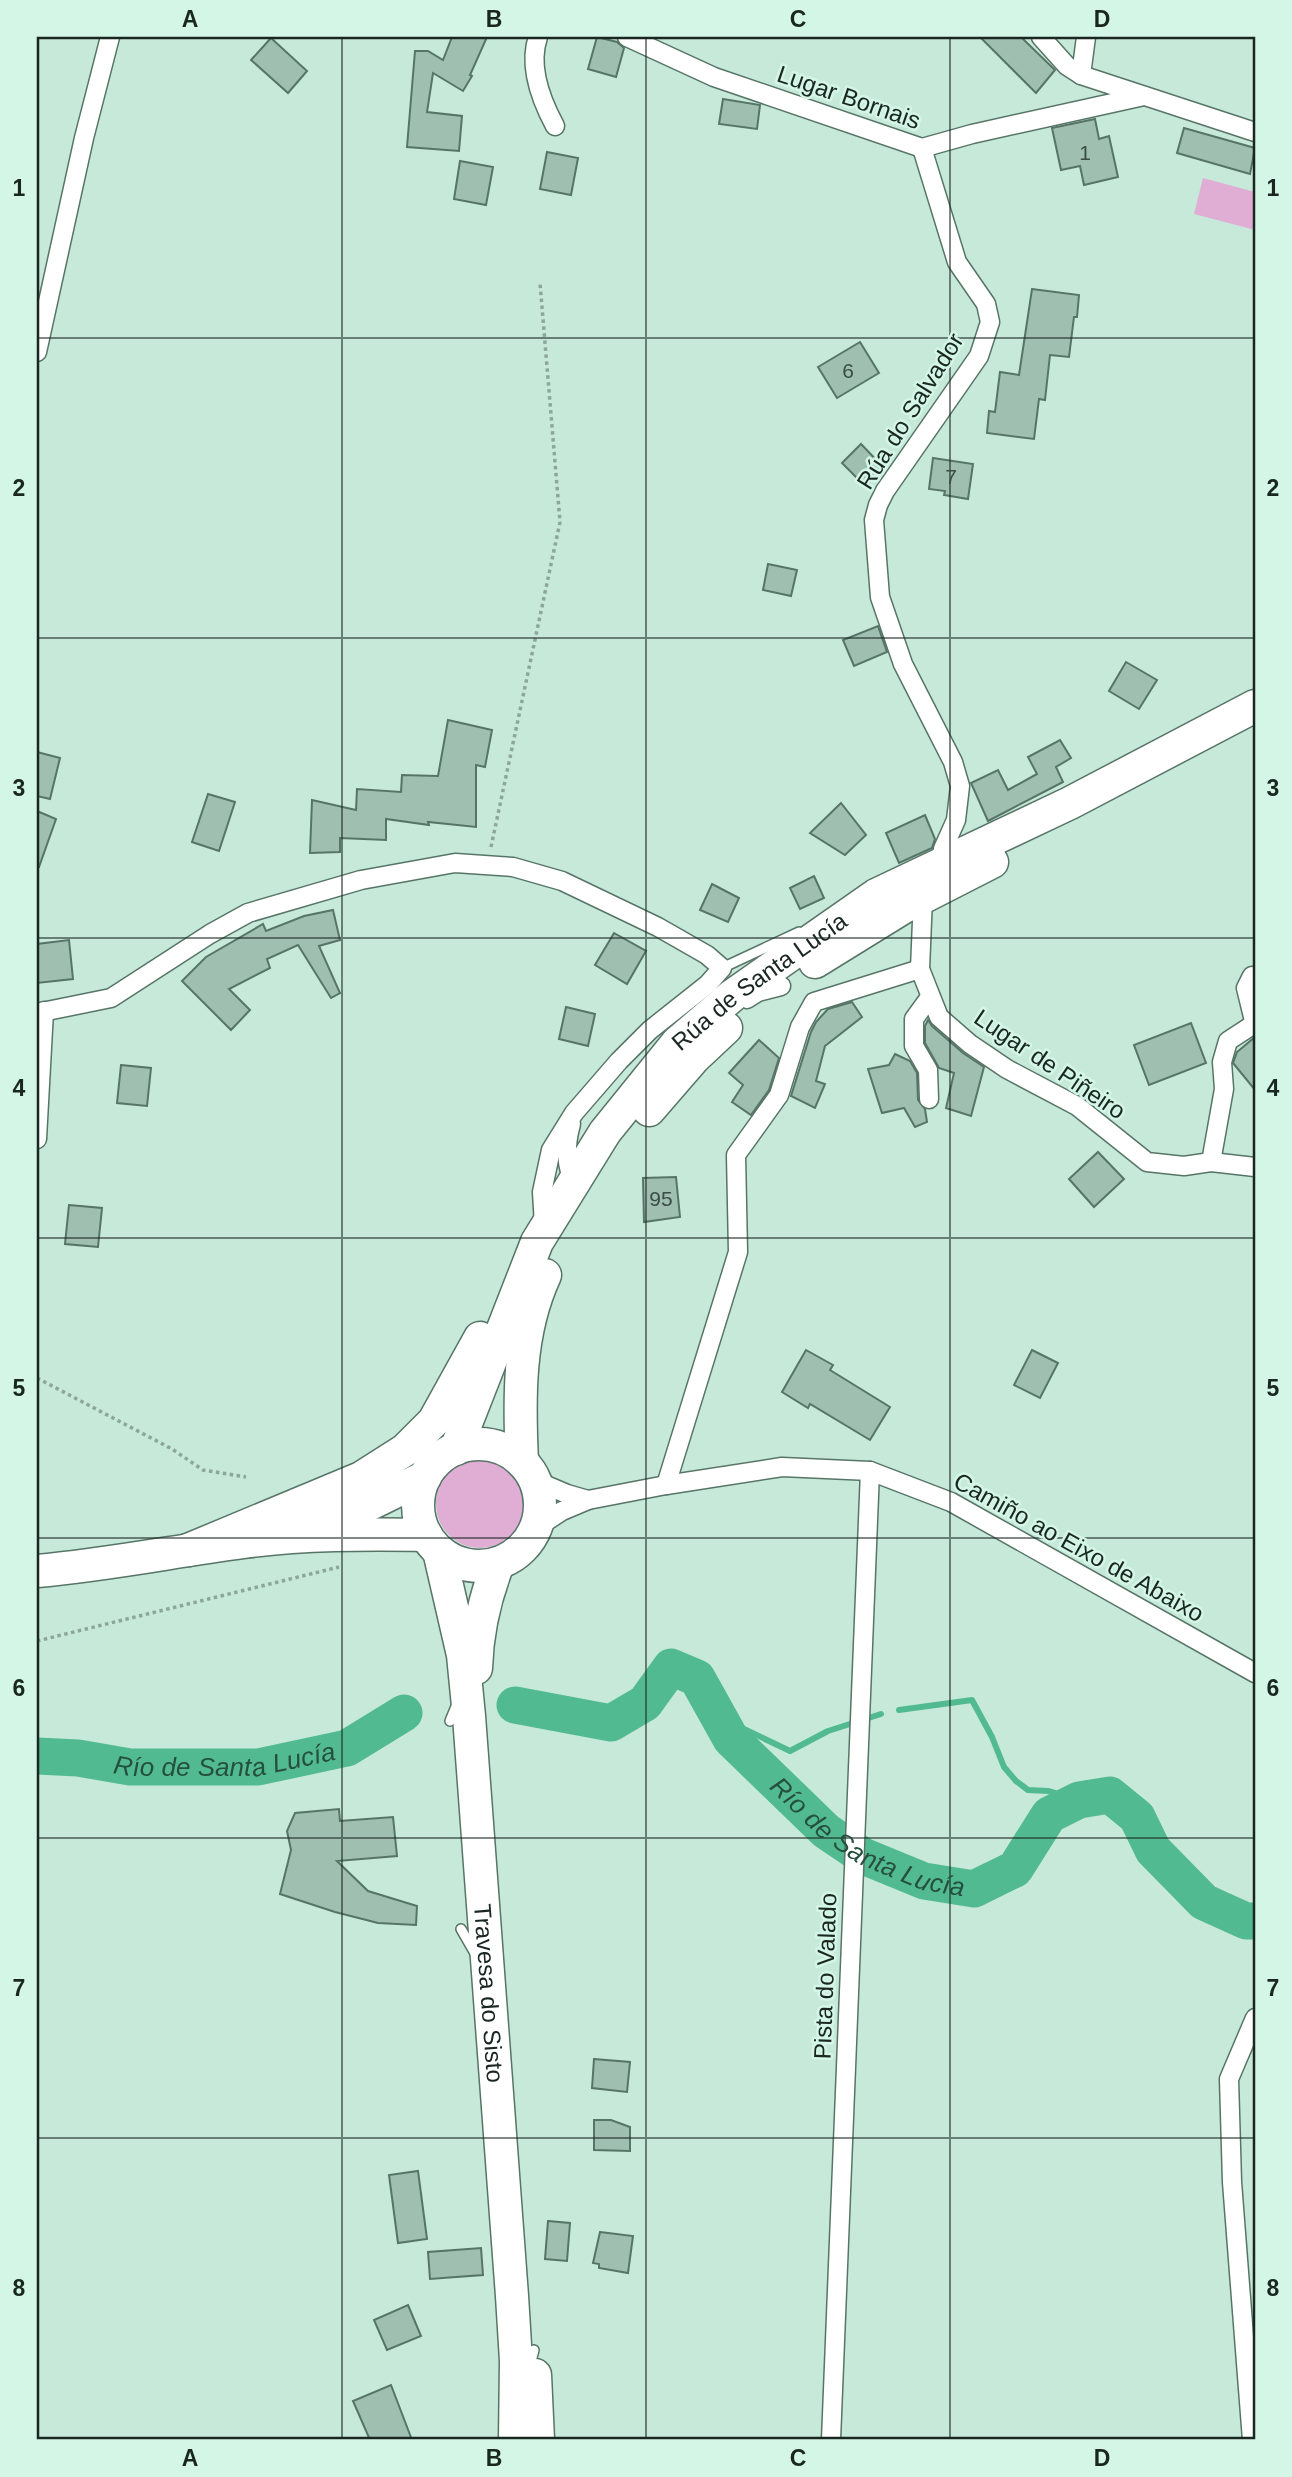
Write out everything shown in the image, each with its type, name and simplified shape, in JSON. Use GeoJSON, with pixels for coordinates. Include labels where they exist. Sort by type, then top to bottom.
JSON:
{"type":"FeatureCollection","features":[{"type":"Feature","properties":{"kind":"highway","name":"Rúa de Santa Lucía"},"geometry":{"type":"LineString","coordinates":[[456,1449],[528,1264],[545,1229],[606,1132],[677,1043],[733,995],[876,895],[1070,803],[1255,706]]}},
{"type":"Feature","properties":{"kind":"highway","name":"Rúa de Santa Lucía"},"geometry":{"type":"LineString","coordinates":[[528,1471],[520,1380],[526,1336],[536,1294],[564,1234],[621,1142],[694,1058],[745,1011],[818,960],[904,907],[1134,789],[1255,722]]}},
{"type":"Feature","properties":{"kind":"highway"},"geometry":{"type":"LineString","coordinates":[[188,1550],[361,1478],[405,1450],[434,1421],[502,1294],[528,1264]]}},
{"type":"Feature","properties":{"kind":"highway"},"geometry":{"type":"LineString","coordinates":[[473,1445],[491,1446],[507,1452],[528,1471],[540,1504],[536,1528],[527,1544],[514,1556],[498,1564],[477,1566],[456,1562],[432,1543],[419,1516],[419,1496],[425,1477],[438,1460],[456,1449],[473,1445]]}},
{"type":"Feature","properties":{"kind":"highway"},"geometry":{"type":"LineString","coordinates":[[246,1541],[358,1510],[425,1477]]}},
{"type":"Feature","properties":{"kind":"highway"},"geometry":{"type":"LineString","coordinates":[[43,1570],[246,1541],[322,1535],[432,1543]]}},
{"type":"Feature","properties":{"kind":"highway","name":"Travesa do Sisto"},"geometry":{"type":"LineString","coordinates":[[432,1543],[457,1627],[465,1675],[512,2297],[515,2425]]}},
{"type":"Feature","properties":{"kind":"highway","name":"Travesa do Sisto"},"geometry":{"type":"LineString","coordinates":[[498,1564],[480,1628],[476,1671],[511,2126],[534,2350],[538,2440]]}},
{"type":"Feature","properties":{"kind":"street"},"geometry":{"type":"LineString","coordinates":[[37,352],[84,138],[110,37]]}},
{"type":"Feature","properties":{"kind":"street"},"geometry":{"type":"LineString","coordinates":[[538,37],[535,46],[536,74],[544,106],[555,126]]}},
{"type":"Feature","properties":{"kind":"street","name":"Lugar Bornais"},"geometry":{"type":"LineString","coordinates":[[627,37],[714,77],[922,148],[972,134],[1144,96]]}},
{"type":"Feature","properties":{"kind":"street"},"geometry":{"type":"LineString","coordinates":[[1041,37],[1067,66],[1081,75],[1255,132]]}},
{"type":"Feature","properties":{"kind":"street"},"geometry":{"type":"LineString","coordinates":[[1081,75],[1086,37]]}},
{"type":"Feature","properties":{"kind":"street","name":"Rúa do Salvador"},"geometry":{"type":"LineString","coordinates":[[922,148],[957,262],[986,304],[990,322],[979,356],[886,491],[874,520],[880,597],[903,664],[953,762],[960,786],[956,820],[943,849],[941,863]]}},
{"type":"Feature","properties":{"kind":"street"},"geometry":{"type":"LineString","coordinates":[[37,1139],[40,1012],[111,998],[210,934],[248,914],[361,880],[455,863],[513,867],[562,881],[658,927],[708,955],[722,968],[708,984],[650,1030],[619,1061],[574,1114],[551,1150],[548,1161],[542,1192],[545,1229]]}},
{"type":"Feature","properties":{"kind":"street","name":"Lugar de Piñeiro"},"geometry":{"type":"LineString","coordinates":[[923,897],[920,969],[939,1017],[970,1044],[1007,1069],[1077,1106],[1147,1162],[1184,1166],[1211,1162],[1255,1167]]}},
{"type":"Feature","properties":{"kind":"street"},"geometry":{"type":"LineString","coordinates":[[666,1485],[738,1252],[736,1155],[779,1096],[800,1027],[814,1002],[920,969]]}},
{"type":"Feature","properties":{"kind":"street"},"geometry":{"type":"LineString","coordinates":[[1211,1162],[1224,1089],[1222,1062],[1228,1041],[1254,1024],[1246,988],[1252,976]]}},
{"type":"Feature","properties":{"kind":"street"},"geometry":{"type":"LineString","coordinates":[[548,1161],[553,1178],[558,1183],[573,1186],[587,1176],[634,1108],[705,1031],[732,1007],[758,992],[781,986]]}},
{"type":"Feature","properties":{"kind":"street"},"geometry":{"type":"LineString","coordinates":[[929,1099],[928,1070],[914,1046],[914,1019],[930,997]]}},
{"type":"Feature","properties":{"kind":"street"},"geometry":{"type":"LineString","coordinates":[[536,1294],[543,1254],[576,1190],[566,1154],[574,1114]]}},
{"type":"Feature","properties":{"kind":"street","name":"Camiño ao Eixo de Abaixo"},"geometry":{"type":"LineString","coordinates":[[588,1500],[782,1467],[870,1471],[951,1502],[1255,1673]]}},
{"type":"Feature","properties":{"kind":"street"},"geometry":{"type":"LineString","coordinates":[[528,1471],[567,1494],[588,1500]]}},
{"type":"Feature","properties":{"kind":"street","name":"Pista do Valado"},"geometry":{"type":"LineString","coordinates":[[831,2440],[870,1471]]}},
{"type":"Feature","properties":{"kind":"street"},"geometry":{"type":"LineString","coordinates":[[536,1528],[562,1511],[588,1500]]}},
{"type":"Feature","properties":{"kind":"street"},"geometry":{"type":"LineString","coordinates":[[1252,2440],[1233,2182],[1229,2079],[1255,2018]]}},
{"type":"Feature","properties":{"kind":"lane"},"geometry":{"type":"LineString","coordinates":[[821,921],[876,895]]}},
{"type":"Feature","properties":{"kind":"lane"},"geometry":{"type":"LineString","coordinates":[[722,968],[810,926]]}},
{"type":"Feature","properties":{"kind":"lane"},"geometry":{"type":"LineString","coordinates":[[450,1721],[465,1675]]}},
{"type":"Feature","properties":{"kind":"lane"},"geometry":{"type":"LineString","coordinates":[[461,1929],[476,1954],[477,1967]]}},
{"type":"Feature","properties":{"kind":"lane"},"geometry":{"type":"LineString","coordinates":[[478,1980],[501,2272],[512,2297]]}},
{"type":"Feature","properties":{"kind":"lane"},"geometry":{"type":"LineString","coordinates":[[524,2440],[526,2382],[534,2350]]}},
{"type":"Feature","properties":{"kind":"lane"},"geometry":{"type":"LineString","coordinates":[[505,2440],[515,2425]]}},
{"type":"Feature","properties":{"kind":"path"},"geometry":{"type":"LineString","coordinates":[[488,865],[560,522],[540,282]]}},
{"type":"Feature","properties":{"kind":"path"},"geometry":{"type":"LineString","coordinates":[[37,1378],[172,1449],[203,1470],[246,1477]]}},
{"type":"Feature","properties":{"kind":"path"},"geometry":{"type":"LineString","coordinates":[[37,1642],[339,1567]]}},
{"type":"Feature","properties":{"kind":"shaded area"},"geometry":{"type":"Polygon","coordinates":[[[1203,178],[1255,192],[1255,230],[1194,214],[1203,178]]]}},
{"type":"Feature","properties":{"kind":"shaded area"},"geometry":{"type":"Polygon","coordinates":[[[480,1460],[497,1464],[511,1473],[520,1487],[524,1504],[520,1521],[511,1535],[497,1544],[480,1548],[463,1544],[449,1535],[440,1521],[436,1504],[440,1487],[449,1473],[463,1464],[480,1460]]]}},
{"type":"Feature","properties":{"kind":"building"},"geometry":{"type":"Polygon","coordinates":[[[452,37],[487,37],[470,75],[472,76],[463,91],[433,73],[427,112],[462,116],[459,151],[407,147],[415,51],[428,51],[443,60],[452,37]]]}},
{"type":"Feature","properties":{"kind":"building"},"geometry":{"type":"Polygon","coordinates":[[[597,37],[617,42],[624,48],[616,77],[588,69],[597,37]]]}},
{"type":"Feature","properties":{"kind":"building"},"geometry":{"type":"Polygon","coordinates":[[[980,37],[1021,37],[1055,70],[1036,93],[980,37]]]}},
{"type":"Feature","properties":{"kind":"building"},"geometry":{"type":"Polygon","coordinates":[[[271,38],[307,71],[288,93],[251,60],[271,38]]]}},
{"type":"Feature","properties":{"kind":"building"},"geometry":{"type":"Polygon","coordinates":[[[723,99],[760,105],[757,129],[719,124],[723,99]]]}},
{"type":"Feature","properties":{"kind":"building"},"geometry":{"type":"Polygon","coordinates":[[[1095,119],[1099,139],[1109,136],[1118,177],[1084,185],[1080,166],[1061,170],[1052,128],[1095,119]]]}},
{"type":"Feature","properties":{"kind":"building"},"geometry":{"type":"Polygon","coordinates":[[[1184,128],[1255,148],[1250,174],[1177,153],[1184,128]]]}},
{"type":"Feature","properties":{"kind":"building"},"geometry":{"type":"Polygon","coordinates":[[[547,152],[578,158],[571,195],[540,189],[547,152]]]}},
{"type":"Feature","properties":{"kind":"building"},"geometry":{"type":"Polygon","coordinates":[[[460,161],[493,167],[486,205],[454,199],[460,161]]]}},
{"type":"Feature","properties":{"kind":"building"},"geometry":{"type":"Polygon","coordinates":[[[1032,289],[1079,295],[1069,357],[1050,355],[1045,400],[1039,399],[1034,439],[987,433],[989,411],[995,412],[1000,372],[1019,375],[1032,289]]]}},
{"type":"Feature","properties":{"kind":"building"},"geometry":{"type":"Polygon","coordinates":[[[860,342],[879,373],[837,398],[818,367],[860,342]]]}},
{"type":"Feature","properties":{"kind":"building"},"geometry":{"type":"Polygon","coordinates":[[[861,444],[884,468],[865,486],[842,463],[861,444]]]}},
{"type":"Feature","properties":{"kind":"building"},"geometry":{"type":"Polygon","coordinates":[[[933,458],[973,464],[968,499],[929,489],[933,458]]]}},
{"type":"Feature","properties":{"kind":"building"},"geometry":{"type":"Polygon","coordinates":[[[768,564],[797,570],[791,596],[763,590],[768,564]]]}},
{"type":"Feature","properties":{"kind":"building"},"geometry":{"type":"Polygon","coordinates":[[[878,626],[887,652],[854,666],[843,640],[878,626]]]}},
{"type":"Feature","properties":{"kind":"building"},"geometry":{"type":"Polygon","coordinates":[[[1126,662],[1157,680],[1139,709],[1109,691],[1126,662]]]}},
{"type":"Feature","properties":{"kind":"building"},"geometry":{"type":"Polygon","coordinates":[[[448,720],[492,730],[485,767],[476,765],[476,827],[428,822],[429,825],[386,819],[386,840],[340,838],[340,852],[310,853],[312,800],[356,810],[357,789],[401,792],[402,775],[438,776],[448,720]]]}},
{"type":"Feature","properties":{"kind":"building"},"geometry":{"type":"Polygon","coordinates":[[[1060,740],[1071,758],[1056,767],[1063,782],[988,821],[971,783],[998,770],[1008,790],[1037,774],[1028,757],[1060,740]]]}},
{"type":"Feature","properties":{"kind":"building"},"geometry":{"type":"Polygon","coordinates":[[[37,752],[60,758],[50,799],[37,796],[37,752]]]}},
{"type":"Feature","properties":{"kind":"building"},"geometry":{"type":"Polygon","coordinates":[[[208,794],[235,802],[219,851],[192,842],[208,794]]]}},
{"type":"Feature","properties":{"kind":"building"},"geometry":{"type":"Polygon","coordinates":[[[841,803],[866,835],[845,855],[810,833],[841,803]]]}},
{"type":"Feature","properties":{"kind":"building"},"geometry":{"type":"Polygon","coordinates":[[[37,811],[56,819],[39,867],[37,867],[37,811]]]}},
{"type":"Feature","properties":{"kind":"building"},"geometry":{"type":"Polygon","coordinates":[[[925,815],[935,839],[932,848],[899,863],[886,833],[925,815]]]}},
{"type":"Feature","properties":{"kind":"building"},"geometry":{"type":"Polygon","coordinates":[[[814,876],[824,898],[800,909],[790,888],[814,876]]]}},
{"type":"Feature","properties":{"kind":"building"},"geometry":{"type":"Polygon","coordinates":[[[712,884],[739,898],[728,922],[700,910],[712,884]]]}},
{"type":"Feature","properties":{"kind":"building"},"geometry":{"type":"Polygon","coordinates":[[[333,910],[340,940],[319,946],[340,993],[331,998],[298,945],[267,959],[270,968],[229,989],[250,1010],[231,1030],[182,981],[206,957],[263,924],[266,931],[304,916],[333,910]]]}},
{"type":"Feature","properties":{"kind":"building"},"geometry":{"type":"Polygon","coordinates":[[[614,933],[646,951],[627,984],[595,965],[614,933]]]}},
{"type":"Feature","properties":{"kind":"building"},"geometry":{"type":"Polygon","coordinates":[[[69,940],[73,979],[37,983],[37,944],[69,940]]]}},
{"type":"Feature","properties":{"kind":"building"},"geometry":{"type":"Polygon","coordinates":[[[852,1002],[862,1017],[825,1046],[816,1081],[825,1084],[815,1108],[791,1096],[811,1032],[828,1009],[852,1002]]]}},
{"type":"Feature","properties":{"kind":"building"},"geometry":{"type":"Polygon","coordinates":[[[566,1007],[595,1014],[588,1046],[559,1039],[566,1007]]]}},
{"type":"Feature","properties":{"kind":"building"},"geometry":{"type":"Polygon","coordinates":[[[928,1020],[963,1053],[984,1067],[971,1116],[946,1108],[954,1073],[939,1068],[925,1043],[925,1026],[928,1020]]]}},
{"type":"Feature","properties":{"kind":"building"},"geometry":{"type":"Polygon","coordinates":[[[1191,1023],[1206,1063],[1149,1085],[1134,1045],[1191,1023]]]}},
{"type":"Feature","properties":{"kind":"building"},"geometry":{"type":"Polygon","coordinates":[[[1255,1037],[1255,1090],[1233,1063],[1237,1052],[1255,1037]]]}},
{"type":"Feature","properties":{"kind":"building"},"geometry":{"type":"Polygon","coordinates":[[[759,1040],[779,1058],[769,1090],[751,1115],[732,1102],[743,1085],[729,1073],[759,1040]]]}},
{"type":"Feature","properties":{"kind":"building"},"geometry":{"type":"Polygon","coordinates":[[[895,1054],[910,1061],[917,1073],[918,1100],[925,1109],[927,1122],[915,1127],[904,1108],[882,1113],[868,1069],[889,1065],[895,1054]]]}},
{"type":"Feature","properties":{"kind":"building"},"geometry":{"type":"Polygon","coordinates":[[[121,1065],[151,1068],[147,1106],[117,1103],[121,1065]]]}},
{"type":"Feature","properties":{"kind":"building"},"geometry":{"type":"Polygon","coordinates":[[[1098,1152],[1124,1179],[1094,1207],[1069,1179],[1098,1152]]]}},
{"type":"Feature","properties":{"kind":"building"},"geometry":{"type":"Polygon","coordinates":[[[676,1177],[680,1217],[644,1222],[643,1178],[676,1177]]]}},
{"type":"Feature","properties":{"kind":"building"},"geometry":{"type":"Polygon","coordinates":[[[69,1205],[102,1208],[98,1247],[65,1244],[69,1205]]]}},
{"type":"Feature","properties":{"kind":"building"},"geometry":{"type":"Polygon","coordinates":[[[806,1350],[833,1365],[830,1370],[890,1407],[870,1440],[810,1404],[808,1408],[782,1392],[806,1350]]]}},
{"type":"Feature","properties":{"kind":"building"},"geometry":{"type":"Polygon","coordinates":[[[1032,1350],[1058,1363],[1040,1398],[1014,1385],[1032,1350]]]}},
{"type":"Feature","properties":{"kind":"building"},"geometry":{"type":"Polygon","coordinates":[[[339,1809],[340,1821],[393,1817],[397,1856],[337,1861],[368,1891],[417,1906],[416,1925],[378,1923],[280,1894],[291,1850],[287,1831],[295,1813],[339,1809]]]}},
{"type":"Feature","properties":{"kind":"building"},"geometry":{"type":"Polygon","coordinates":[[[594,2059],[630,2062],[627,2092],[592,2088],[594,2059]]]}},
{"type":"Feature","properties":{"kind":"building"},"geometry":{"type":"Polygon","coordinates":[[[594,2120],[611,2120],[630,2127],[630,2151],[594,2150],[594,2120]]]}},
{"type":"Feature","properties":{"kind":"building"},"geometry":{"type":"Polygon","coordinates":[[[418,2171],[427,2239],[398,2243],[389,2175],[418,2171]]]}},
{"type":"Feature","properties":{"kind":"building"},"geometry":{"type":"Polygon","coordinates":[[[548,2221],[570,2223],[567,2261],[545,2259],[548,2221]]]}},
{"type":"Feature","properties":{"kind":"building"},"geometry":{"type":"Polygon","coordinates":[[[600,2232],[633,2236],[628,2273],[599,2268],[599,2264],[593,2263],[600,2232]]]}},
{"type":"Feature","properties":{"kind":"building"},"geometry":{"type":"Polygon","coordinates":[[[481,2248],[483,2275],[430,2279],[428,2252],[481,2248]]]}},
{"type":"Feature","properties":{"kind":"building"},"geometry":{"type":"Polygon","coordinates":[[[408,2305],[421,2336],[387,2350],[374,2320],[408,2305]]]}},
{"type":"Feature","properties":{"kind":"building"},"geometry":{"type":"Polygon","coordinates":[[[391,2385],[412,2440],[370,2440],[353,2401],[391,2385]]]}},
{"type":"Feature","properties":{"kind":"waterway","name":"Río de Santa Lucía"},"geometry":{"type":"LineString","coordinates":[[515,1705],[611,1723],[645,1703],[671,1667],[697,1678],[731,1739],[826,1831],[863,1856],[924,1881],[974,1889],[1015,1869],[1049,1815],[1079,1800],[1110,1795],[1137,1817],[1153,1850],[1204,1902],[1246,1921],[1255,1921]]}},
{"type":"Feature","properties":{"kind":"waterway"},"geometry":{"type":"LineString","coordinates":[[899,1710],[972,1700],[992,1737],[1004,1767],[1016,1781],[1028,1790],[1048,1791],[1079,1800]]}},
{"type":"Feature","properties":{"kind":"waterway","name":"Río de Santa Lucía"},"geometry":{"type":"LineString","coordinates":[[37,1756],[78,1758],[130,1767],[258,1767],[347,1748],[404,1713]]}},
{"type":"Feature","properties":{"kind":"waterway"},"geometry":{"type":"LineString","coordinates":[[717,1716],[790,1751],[828,1731],[881,1714]]}}]}
